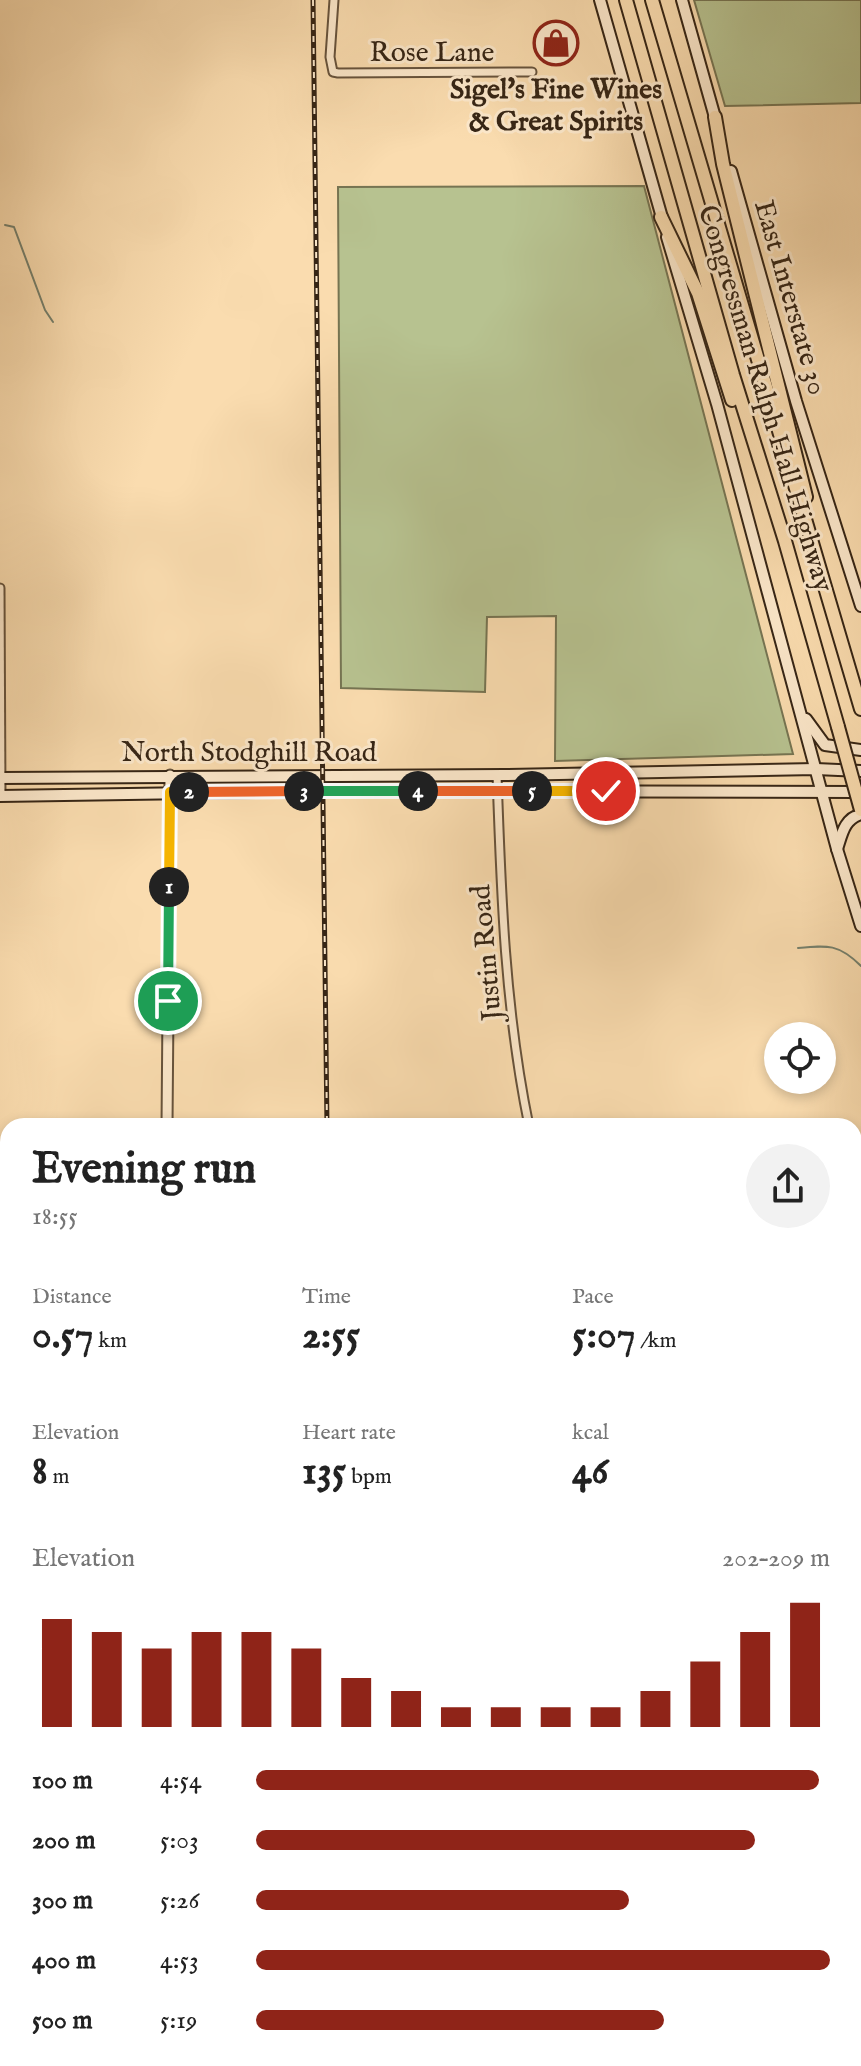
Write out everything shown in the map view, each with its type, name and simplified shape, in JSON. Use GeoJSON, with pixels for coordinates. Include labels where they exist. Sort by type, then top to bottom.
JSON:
{"type":"FeatureCollection","features":[{"type":"Feature","properties":{"kind":"highway","name":"Congressman Ralph Hall Highway"},"geometry":{"type":"LineString","coordinates":[[626,0],[861,812]]}},
{"type":"Feature","properties":{"kind":"highway","name":"Congressman Ralph Hall Highway"},"geometry":{"type":"LineString","coordinates":[[652,0],[861,709]]}},
{"type":"Feature","properties":{"kind":"highway"},"geometry":{"type":"LineString","coordinates":[[715,117],[723,164],[802,480],[820,570]]}},
{"type":"Feature","properties":{"kind":"highway"},"geometry":{"type":"LineString","coordinates":[[661,217],[698,293],[772,517],[785,541]]}},
{"type":"Feature","properties":{"kind":"main road"},"geometry":{"type":"LineString","coordinates":[[600,0],[717,404],[837,849],[861,926]]}},
{"type":"Feature","properties":{"kind":"main road","name":"East Interstate 30"},"geometry":{"type":"LineString","coordinates":[[682,0],[796,401],[861,606]]}},
{"type":"Feature","properties":{"kind":"main road"},"geometry":{"type":"LineString","coordinates":[[800,711],[825,745],[861,750]]}},
{"type":"Feature","properties":{"kind":"main road","name":"North Stodghill Road"},"geometry":{"type":"LineString","coordinates":[[1,778],[861,771]]}},
{"type":"Feature","properties":{"kind":"main road","name":"North Stodghill Road"},"geometry":{"type":"LineString","coordinates":[[0,796],[170,792],[861,792]]}},
{"type":"Feature","properties":{"kind":"main road"},"geometry":{"type":"LineString","coordinates":[[837,849],[849,820],[861,812]]}},
{"type":"Feature","properties":{"kind":"street","name":"Rose Lane"},"geometry":{"type":"LineString","coordinates":[[334,0],[330,57],[333,72],[532,72]]}},
{"type":"Feature","properties":{"kind":"street"},"geometry":{"type":"LineString","coordinates":[[0,588],[0,796]]}},
{"type":"Feature","properties":{"kind":"street"},"geometry":{"type":"LineString","coordinates":[[167,1118],[170,775]]}},
{"type":"Feature","properties":{"kind":"street","name":"Justin Road"},"geometry":{"type":"LineString","coordinates":[[497,775],[506,962],[528,1118]]}},
{"type":"Feature","properties":{"kind":"green space"},"geometry":{"type":"Polygon","coordinates":[[[694,0],[861,0],[861,103],[725,106],[694,0]]]}},
{"type":"Feature","properties":{"kind":"green space"},"geometry":{"type":"Polygon","coordinates":[[[644,186],[793,754],[555,761],[556,616],[487,617],[485,692],[341,688],[338,187],[644,186]]]}},
{"type":"Feature","properties":{"kind":"waterway"},"geometry":{"type":"LineString","coordinates":[[5,225],[14,227],[45,310],[53,322]]}},
{"type":"Feature","properties":{"kind":"waterway"},"geometry":{"type":"LineString","coordinates":[[798,948],[832,948],[846,953],[861,966]]}},
{"type":"Feature","properties":{"kind":"railway"},"geometry":{"type":"LineString","coordinates":[[313,0],[327,1118]]}},
{"type":"Feature","properties":{"kind":"place","name":"Sigel's Fine Wines & Great Spirits"},"geometry":{"type":"Point","coordinates":[556,43]}},
{"type":"Feature","properties":{"kind":"route"},"geometry":{"type":"LineString","coordinates":[[168,1001],[170,792],[606,791]]}}]}
